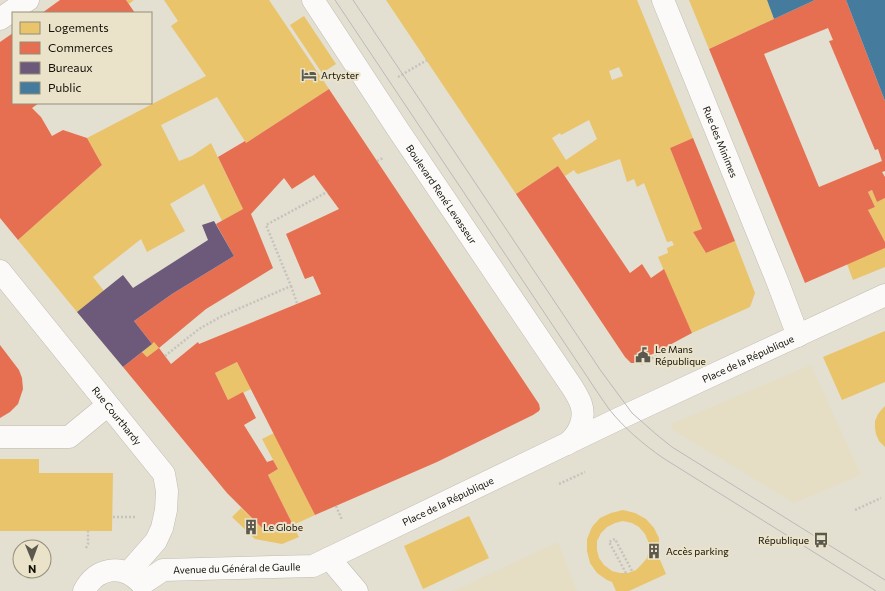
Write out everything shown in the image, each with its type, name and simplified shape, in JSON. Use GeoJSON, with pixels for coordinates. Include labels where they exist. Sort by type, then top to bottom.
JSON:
{"type":"FeatureCollection","features":[{"type":"Feature","properties":{"kind":"street"},"geometry":{"type":"LineString","coordinates":[[0,19],[28,0]]}},
{"type":"Feature","properties":{"kind":"street","name":"Boulevard René Levasseur"},"geometry":{"type":"LineString","coordinates":[[313,0],[399,131],[572,387]]}},
{"type":"Feature","properties":{"kind":"street","name":"Rue des Minimes"},"geometry":{"type":"LineString","coordinates":[[663,0],[778,283]]}},
{"type":"Feature","properties":{"kind":"street","name":"Rue Courthardy"},"geometry":{"type":"LineString","coordinates":[[0,271],[164,474],[166,484],[166,510],[160,532],[139,583]]}},
{"type":"Feature","properties":{"kind":"street","name":"Place de la République"},"geometry":{"type":"LineString","coordinates":[[778,283],[798,336]]}},
{"type":"Feature","properties":{"kind":"street","name":"Place de la République"},"geometry":{"type":"LineString","coordinates":[[321,562],[567,444],[885,295]]}},
{"type":"Feature","properties":{"kind":"street","name":"Place de la République"},"geometry":{"type":"LineString","coordinates":[[567,444],[577,433],[582,420],[582,408],[572,387]]}},
{"type":"Feature","properties":{"kind":"street"},"geometry":{"type":"LineString","coordinates":[[0,437],[69,437],[108,405]]}},
{"type":"Feature","properties":{"kind":"street"},"geometry":{"type":"LineString","coordinates":[[321,562],[357,591]]}},
{"type":"Feature","properties":{"kind":"street","name":"Avenue du Général de Gaulle"},"geometry":{"type":"LineString","coordinates":[[139,583],[163,570],[321,562]]}},
{"type":"Feature","properties":{"kind":"street"},"geometry":{"type":"LineString","coordinates":[[84,591],[91,580],[102,572],[108,571],[114,571],[139,583]]}},
{"type":"Feature","properties":{"kind":"path"},"geometry":{"type":"LineString","coordinates":[[374,91],[426,60]]}},
{"type":"Feature","properties":{"kind":"path"},"geometry":{"type":"LineString","coordinates":[[297,303],[266,225],[327,192]]}},
{"type":"Feature","properties":{"kind":"path"},"geometry":{"type":"LineString","coordinates":[[166,356],[199,329],[222,316],[291,286]]}},
{"type":"Feature","properties":{"kind":"path"},"geometry":{"type":"LineString","coordinates":[[641,364],[656,356]]}},
{"type":"Feature","properties":{"kind":"path"},"geometry":{"type":"LineString","coordinates":[[559,484],[585,472]]}},
{"type":"Feature","properties":{"kind":"path"},"geometry":{"type":"LineString","coordinates":[[855,510],[882,498]]}},
{"type":"Feature","properties":{"kind":"path"},"geometry":{"type":"LineString","coordinates":[[113,517],[142,517]]}},
{"type":"Feature","properties":{"kind":"path"},"geometry":{"type":"LineString","coordinates":[[626,573],[609,542],[615,539],[632,571]]}},
{"type":"Feature","properties":{"kind":"path"},"geometry":{"type":"LineString","coordinates":[[88,544],[95,544]]}},
{"type":"Feature","properties":{"kind":"shaded area"},"geometry":{"type":"Polygon","coordinates":[[[811,365],[861,475],[794,503],[673,430],[671,424],[811,365]]]}},
{"type":"Feature","properties":{"kind":"shaded area"},"geometry":{"type":"Polygon","coordinates":[[[558,542],[577,591],[453,591],[558,542]]]}},
{"type":"Feature","properties":{"kind":"building: Logements"},"geometry":{"type":"Polygon","coordinates":[[[126,0],[134,0],[129,4],[126,0]]]}},
{"type":"Feature","properties":{"kind":"building: Logements"},"geometry":{"type":"Polygon","coordinates":[[[164,0],[269,0],[329,89],[246,143],[217,97],[161,125],[179,161],[192,156],[211,143],[243,209],[222,221],[204,184],[170,204],[185,231],[147,252],[141,239],[93,277],[104,291],[77,312],[18,240],[102,165],[87,138],[206,76],[171,26],[178,21],[164,0]]]}},
{"type":"Feature","properties":{"kind":"building: Logements"},"geometry":{"type":"Polygon","coordinates":[[[386,0],[637,0],[693,138],[670,148],[702,229],[693,232],[706,253],[735,241],[755,293],[750,307],[692,333],[658,257],[668,253],[667,248],[674,245],[672,241],[667,242],[644,183],[637,187],[634,179],[627,182],[620,159],[578,174],[574,170],[565,176],[558,166],[516,194],[386,0]],[[619,67],[609,71],[612,80],[623,76],[619,67]],[[589,120],[561,135],[560,133],[552,138],[566,160],[597,139],[589,120]]]}},
{"type":"Feature","properties":{"kind":"building: Logements"},"geometry":{"type":"Polygon","coordinates":[[[689,0],[767,0],[774,19],[709,49],[689,0]]]}},
{"type":"Feature","properties":{"kind":"building: Logements"},"geometry":{"type":"Polygon","coordinates":[[[304,16],[336,64],[322,73],[290,25],[304,16]]]}},
{"type":"Feature","properties":{"kind":"building: Logements"},"geometry":{"type":"Polygon","coordinates":[[[872,190],[877,202],[885,198],[885,242],[868,210],[875,207],[868,192],[872,190]]]}},
{"type":"Feature","properties":{"kind":"building: Logements"},"geometry":{"type":"Polygon","coordinates":[[[885,248],[885,267],[853,280],[847,264],[885,248]]]}},
{"type":"Feature","properties":{"kind":"building: Logements"},"geometry":{"type":"Polygon","coordinates":[[[885,331],[885,382],[842,400],[823,357],[885,331]]]}},
{"type":"Feature","properties":{"kind":"building: Logements"},"geometry":{"type":"Polygon","coordinates":[[[154,342],[159,348],[147,357],[142,352],[154,342]]]}},
{"type":"Feature","properties":{"kind":"building: Logements"},"geometry":{"type":"Polygon","coordinates":[[[237,362],[251,389],[228,400],[215,373],[237,362]]]}},
{"type":"Feature","properties":{"kind":"building: Logements"},"geometry":{"type":"Polygon","coordinates":[[[885,406],[885,447],[879,441],[876,434],[875,421],[878,414],[885,406]]]}},
{"type":"Feature","properties":{"kind":"building: Logements"},"geometry":{"type":"Polygon","coordinates":[[[274,433],[315,515],[293,525],[268,475],[278,469],[262,439],[274,433]]]}},
{"type":"Feature","properties":{"kind":"building: Logements"},"geometry":{"type":"Polygon","coordinates":[[[0,459],[39,459],[39,473],[113,473],[112,531],[0,531],[0,459]]]}},
{"type":"Feature","properties":{"kind":"building: Logements","name":"Le Globe"},"geometry":{"type":"Polygon","coordinates":[[[241,508],[262,528],[279,531],[293,525],[299,537],[282,544],[255,539],[232,517],[241,508]]]}},
{"type":"Feature","properties":{"kind":"building: Logements","name":"Accès parking"},"geometry":{"type":"Polygon","coordinates":[[[623,510],[635,513],[646,519],[654,528],[659,538],[658,555],[666,574],[629,591],[616,591],[612,582],[597,573],[590,563],[587,551],[587,539],[592,527],[600,518],[623,510]],[[623,521],[607,527],[601,533],[597,541],[599,558],[604,565],[612,571],[628,573],[636,570],[647,558],[649,549],[645,534],[639,527],[632,523],[623,521]]]}},
{"type":"Feature","properties":{"kind":"building: Logements"},"geometry":{"type":"Polygon","coordinates":[[[469,516],[489,558],[423,589],[404,546],[469,516]]]}},
{"type":"Feature","properties":{"kind":"building: Commerces"},"geometry":{"type":"Polygon","coordinates":[[[60,0],[126,0],[134,12],[43,12],[60,0]]]}},
{"type":"Feature","properties":{"kind":"building: Commerces"},"geometry":{"type":"Polygon","coordinates":[[[815,0],[846,0],[885,101],[885,171],[882,172],[885,177],[885,198],[877,202],[872,190],[868,192],[875,207],[868,210],[885,242],[885,248],[805,283],[709,49],[815,0]],[[828,28],[764,54],[819,187],[882,161],[878,149],[875,150],[829,41],[833,40],[828,28]]]}},
{"type":"Feature","properties":{"kind":"building: Commerces"},"geometry":{"type":"Polygon","coordinates":[[[12,34],[12,104],[38,104],[32,108],[41,117],[52,136],[63,130],[87,138],[102,165],[18,240],[0,218],[0,42],[12,34]]]}},
{"type":"Feature","properties":{"kind":"building: Commerces"},"geometry":{"type":"Polygon","coordinates":[[[329,89],[539,404],[540,409],[533,415],[437,462],[315,515],[237,362],[215,373],[228,400],[243,392],[256,418],[244,425],[267,462],[273,460],[278,469],[268,475],[293,525],[279,531],[262,528],[227,493],[123,367],[142,352],[147,357],[159,348],[154,342],[152,344],[134,321],[172,294],[234,256],[216,224],[243,209],[218,157],[245,141],[246,143],[329,89]],[[314,175],[292,189],[284,178],[251,214],[273,268],[206,309],[159,348],[171,364],[198,342],[199,344],[321,294],[313,276],[305,279],[286,234],[339,209],[314,175]]]}},
{"type":"Feature","properties":{"kind":"building: Commerces"},"geometry":{"type":"Polygon","coordinates":[[[693,138],[735,241],[706,253],[693,232],[702,229],[670,148],[693,138]]]}},
{"type":"Feature","properties":{"kind":"building: Commerces"},"geometry":{"type":"Polygon","coordinates":[[[558,166],[630,273],[642,264],[651,278],[664,269],[692,333],[636,363],[631,363],[625,357],[516,194],[558,166]]]}},
{"type":"Feature","properties":{"kind":"building: Commerces"},"geometry":{"type":"Polygon","coordinates":[[[0,345],[19,370],[22,378],[23,389],[18,404],[10,412],[0,418],[0,345]]]}},
{"type":"Feature","properties":{"kind":"building: Bureaux"},"geometry":{"type":"Polygon","coordinates":[[[214,221],[234,256],[172,294],[134,321],[152,344],[123,367],[77,312],[123,275],[133,288],[208,240],[202,225],[214,221]]]}},
{"type":"Feature","properties":{"kind":"building: Public"},"geometry":{"type":"Polygon","coordinates":[[[767,0],[815,0],[774,19],[767,0]]]}},
{"type":"Feature","properties":{"kind":"building: Public"},"geometry":{"type":"Polygon","coordinates":[[[846,0],[885,0],[885,101],[846,0]]]}},
{"type":"Feature","properties":{"kind":"tram line"},"geometry":{"type":"LineString","coordinates":[[335,0],[596,390],[621,423],[663,458],[876,591]]}},
{"type":"Feature","properties":{"kind":"tram line"},"geometry":{"type":"LineString","coordinates":[[353,0],[601,371],[632,413],[672,447],[885,580]]}},
{"type":"Feature","properties":{"kind":"place","name":"Artyster"},"geometry":{"type":"Point","coordinates":[309,75]}},
{"type":"Feature","properties":{"kind":"place","name":"Le Mans République"},"geometry":{"type":"Point","coordinates":[643,355]}},
{"type":"Feature","properties":{"kind":"place","name":"Le Globe"},"geometry":{"type":"Point","coordinates":[251,527]}},
{"type":"Feature","properties":{"kind":"place","name":"République"},"geometry":{"type":"Point","coordinates":[821,540]}},
{"type":"Feature","properties":{"kind":"place","name":"Accès parking"},"geometry":{"type":"Point","coordinates":[654,551]}}]}
